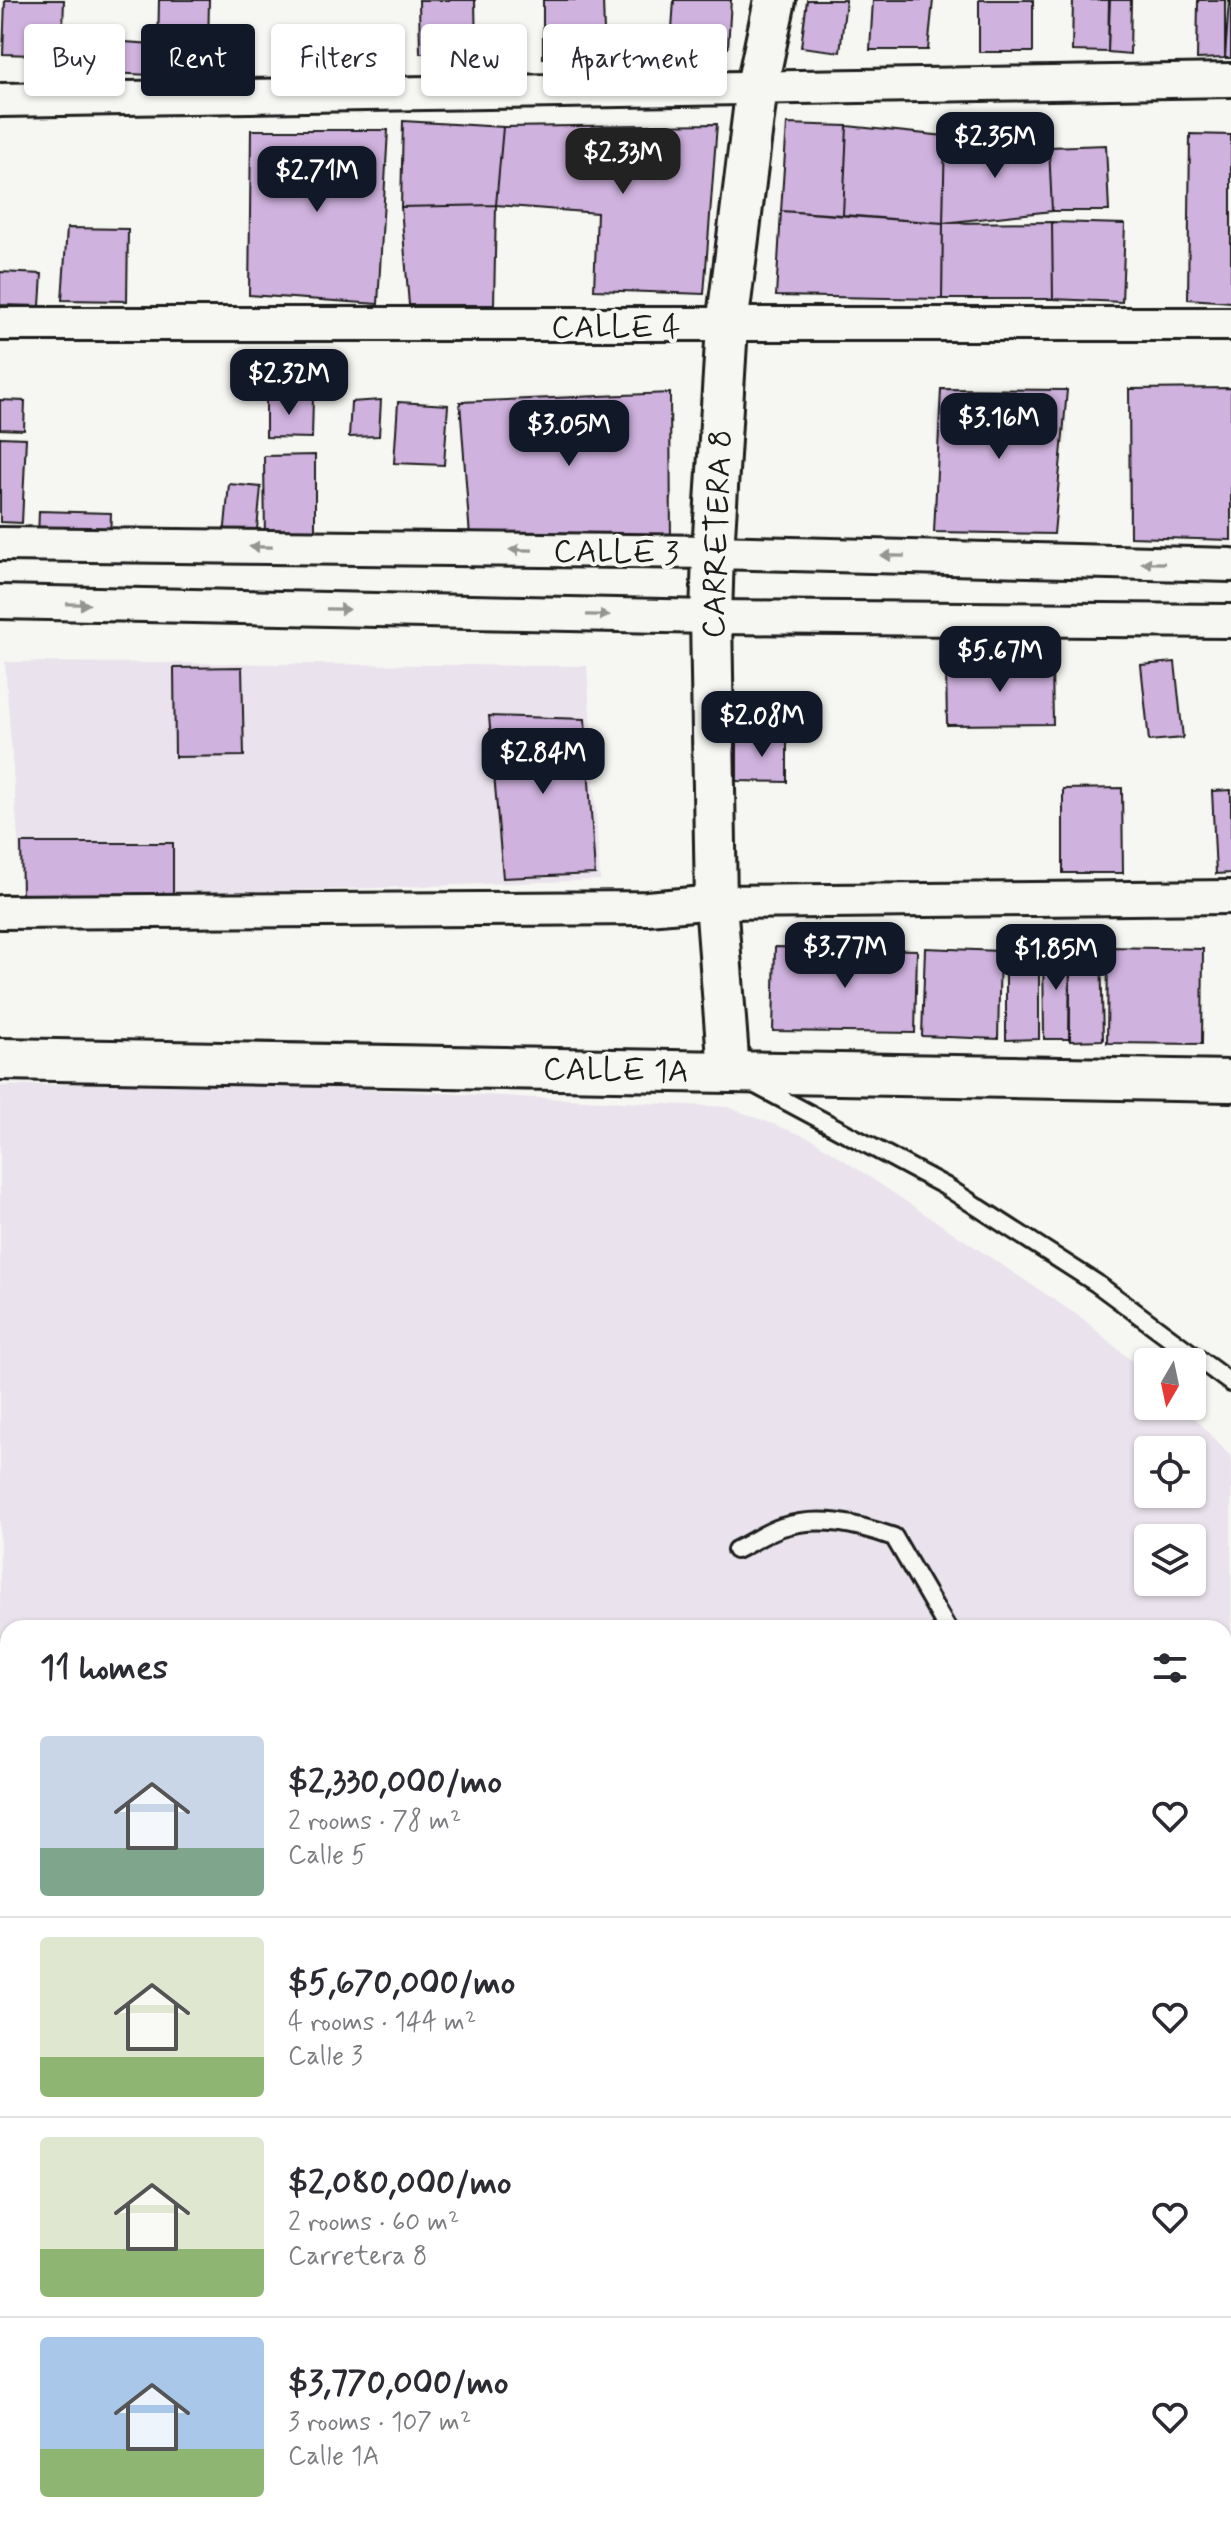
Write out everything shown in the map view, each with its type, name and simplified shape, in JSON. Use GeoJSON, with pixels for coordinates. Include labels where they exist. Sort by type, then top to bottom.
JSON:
{"type":"FeatureCollection","features":[{"type":"Feature","properties":{"kind":"street","name":"CARRETERA 8"},"geometry":{"type":"LineString","coordinates":[[729,1071],[716,902],[711,617],[713,552],[727,326],[757,86],[775,0]]}},
{"type":"Feature","properties":{"kind":"street"},"geometry":{"type":"LineString","coordinates":[[0,100],[1231,80]]}},
{"type":"Feature","properties":{"kind":"street","name":"CALLE 4"},"geometry":{"type":"LineString","coordinates":[[0,324],[1231,324]]}},
{"type":"Feature","properties":{"kind":"street","name":"CALLE 3"},"geometry":{"type":"LineString","coordinates":[[0,544],[713,552],[1231,565]]}},
{"type":"Feature","properties":{"kind":"street","name":"CALLE 3"},"geometry":{"type":"LineString","coordinates":[[0,602],[711,617],[1231,621]]}},
{"type":"Feature","properties":{"kind":"street"},"geometry":{"type":"LineString","coordinates":[[0,912],[647,908],[716,902],[1231,897]]}},
{"type":"Feature","properties":{"kind":"street","name":"CALLE 1A"},"geometry":{"type":"LineString","coordinates":[[0,1059],[1231,1081]]}},
{"type":"Feature","properties":{"kind":"lane"},"geometry":{"type":"LineString","coordinates":[[729,1071],[945,1186],[1096,1283],[1231,1383]]}},
{"type":"Feature","properties":{"kind":"lane"},"geometry":{"type":"LineString","coordinates":[[736,1550],[782,1527],[835,1520],[865,1527],[894,1537],[942,1620]]}},
{"type":"Feature","properties":{"kind":"shaded area"},"geometry":{"type":"Polygon","coordinates":[[[5,662],[587,666],[600,880],[173,895],[22,894],[5,662]]]}},
{"type":"Feature","properties":{"kind":"shaded area"},"geometry":{"type":"Polygon","coordinates":[[[192,1081],[728,1107],[812,1139],[1083,1319],[1134,1363],[1134,1420],[1197,1420],[1231,1457],[1231,1620],[0,1620],[0,1086],[192,1081]]]}},
{"type":"Feature","properties":{"kind":"building"},"geometry":{"type":"Polygon","coordinates":[[[5,0],[64,0],[63,24],[24,24],[24,55],[3,54],[5,0]]]}},
{"type":"Feature","properties":{"kind":"building"},"geometry":{"type":"Polygon","coordinates":[[[159,0],[209,0],[209,24],[159,24],[159,0]]]}},
{"type":"Feature","properties":{"kind":"building"},"geometry":{"type":"Polygon","coordinates":[[[419,0],[475,0],[475,24],[421,24],[420,53],[419,0]]]}},
{"type":"Feature","properties":{"kind":"building"},"geometry":{"type":"Polygon","coordinates":[[[543,0],[603,0],[604,24],[543,24],[543,0]]]}},
{"type":"Feature","properties":{"kind":"building"},"geometry":{"type":"Polygon","coordinates":[[[674,0],[731,0],[728,48],[727,24],[672,24],[674,0]]]}},
{"type":"Feature","properties":{"kind":"building"},"geometry":{"type":"Polygon","coordinates":[[[807,0],[846,0],[840,52],[801,47],[807,0]]]}},
{"type":"Feature","properties":{"kind":"building"},"geometry":{"type":"Polygon","coordinates":[[[873,0],[933,0],[928,50],[870,50],[873,0]]]}},
{"type":"Feature","properties":{"kind":"building"},"geometry":{"type":"Polygon","coordinates":[[[979,0],[1033,0],[1033,52],[979,52],[979,0]]]}},
{"type":"Feature","properties":{"kind":"building"},"geometry":{"type":"Polygon","coordinates":[[[1073,0],[1109,0],[1108,52],[1072,51],[1073,0]]]}},
{"type":"Feature","properties":{"kind":"building"},"geometry":{"type":"Polygon","coordinates":[[[1110,0],[1131,0],[1130,54],[1108,52],[1110,0]]]}},
{"type":"Feature","properties":{"kind":"building"},"geometry":{"type":"Polygon","coordinates":[[[1198,0],[1225,0],[1225,58],[1197,59],[1198,0]]]}},
{"type":"Feature","properties":{"kind":"building"},"geometry":{"type":"Polygon","coordinates":[[[1229,0],[1231,58],[1225,58],[1229,0]]]}},
{"type":"Feature","properties":{"kind":"building"},"geometry":{"type":"Polygon","coordinates":[[[125,42],[141,43],[141,75],[125,74],[125,42]]]}},
{"type":"Feature","properties":{"kind":"building"},"geometry":{"type":"Polygon","coordinates":[[[403,121],[503,127],[496,205],[401,207],[403,121]]]}},
{"type":"Feature","properties":{"kind":"building"},"geometry":{"type":"Polygon","coordinates":[[[717,124],[704,294],[594,290],[597,213],[496,205],[503,127],[717,124]]]}},
{"type":"Feature","properties":{"kind":"building"},"geometry":{"type":"Polygon","coordinates":[[[787,124],[847,126],[843,215],[781,211],[787,124]]]}},
{"type":"Feature","properties":{"kind":"building"},"geometry":{"type":"Polygon","coordinates":[[[847,126],[945,136],[943,223],[843,215],[847,126]]]}},
{"type":"Feature","properties":{"kind":"building"},"geometry":{"type":"Polygon","coordinates":[[[251,130],[388,130],[378,304],[249,295],[251,130]]]}},
{"type":"Feature","properties":{"kind":"building"},"geometry":{"type":"Polygon","coordinates":[[[1190,134],[1231,135],[1231,302],[1188,299],[1190,134]]]}},
{"type":"Feature","properties":{"kind":"building"},"geometry":{"type":"Polygon","coordinates":[[[945,136],[1049,147],[1052,211],[943,223],[945,136]]]}},
{"type":"Feature","properties":{"kind":"building"},"geometry":{"type":"Polygon","coordinates":[[[1106,145],[1109,211],[1052,211],[1049,147],[1106,145]]]}},
{"type":"Feature","properties":{"kind":"building"},"geometry":{"type":"Polygon","coordinates":[[[496,205],[494,305],[409,305],[401,207],[496,205]]]}},
{"type":"Feature","properties":{"kind":"building"},"geometry":{"type":"Polygon","coordinates":[[[781,211],[943,223],[942,299],[776,296],[781,211]]]}},
{"type":"Feature","properties":{"kind":"building"},"geometry":{"type":"Polygon","coordinates":[[[1052,222],[1125,224],[1122,302],[1053,299],[1052,222]]]}},
{"type":"Feature","properties":{"kind":"building"},"geometry":{"type":"Polygon","coordinates":[[[1052,222],[1053,299],[942,299],[943,223],[1052,222]]]}},
{"type":"Feature","properties":{"kind":"building"},"geometry":{"type":"Polygon","coordinates":[[[67,228],[128,229],[127,301],[62,300],[67,228]]]}},
{"type":"Feature","properties":{"kind":"building"},"geometry":{"type":"Polygon","coordinates":[[[0,272],[42,274],[40,306],[0,305],[0,272]]]}},
{"type":"Feature","properties":{"kind":"building"},"geometry":{"type":"Polygon","coordinates":[[[1231,388],[1231,540],[1130,537],[1129,389],[1231,388]]]}},
{"type":"Feature","properties":{"kind":"building"},"geometry":{"type":"Polygon","coordinates":[[[941,389],[1067,390],[1054,534],[934,532],[941,389]]]}},
{"type":"Feature","properties":{"kind":"building"},"geometry":{"type":"Polygon","coordinates":[[[670,393],[671,542],[470,537],[460,402],[670,393]]]}},
{"type":"Feature","properties":{"kind":"building"},"geometry":{"type":"Polygon","coordinates":[[[266,396],[313,397],[312,438],[266,437],[266,396]]]}},
{"type":"Feature","properties":{"kind":"building"},"geometry":{"type":"Polygon","coordinates":[[[0,400],[25,401],[24,430],[0,429],[0,400]]]}},
{"type":"Feature","properties":{"kind":"building"},"geometry":{"type":"Polygon","coordinates":[[[381,400],[379,436],[349,437],[351,402],[381,400]]]}},
{"type":"Feature","properties":{"kind":"building"},"geometry":{"type":"Polygon","coordinates":[[[398,402],[448,405],[444,465],[394,463],[398,402]]]}},
{"type":"Feature","properties":{"kind":"building"},"geometry":{"type":"Polygon","coordinates":[[[0,437],[26,438],[22,523],[0,522],[0,437]]]}},
{"type":"Feature","properties":{"kind":"building"},"geometry":{"type":"Polygon","coordinates":[[[315,455],[315,539],[265,540],[264,456],[315,455]]]}},
{"type":"Feature","properties":{"kind":"building"},"geometry":{"type":"Polygon","coordinates":[[[229,484],[261,487],[256,540],[224,537],[229,484]]]}},
{"type":"Feature","properties":{"kind":"building"},"geometry":{"type":"Polygon","coordinates":[[[39,511],[111,513],[110,540],[38,539],[39,511]]]}},
{"type":"Feature","properties":{"kind":"building"},"geometry":{"type":"Polygon","coordinates":[[[1175,662],[1183,738],[1149,741],[1141,665],[1175,662]]]}},
{"type":"Feature","properties":{"kind":"building"},"geometry":{"type":"Polygon","coordinates":[[[1052,663],[1053,724],[947,725],[946,666],[1052,663]]]}},
{"type":"Feature","properties":{"kind":"building"},"geometry":{"type":"Polygon","coordinates":[[[242,667],[244,756],[175,757],[174,668],[242,667]]]}},
{"type":"Feature","properties":{"kind":"building"},"geometry":{"type":"Polygon","coordinates":[[[489,716],[585,719],[595,874],[503,878],[489,716]]]}},
{"type":"Feature","properties":{"kind":"building"},"geometry":{"type":"Polygon","coordinates":[[[737,736],[787,736],[787,782],[737,781],[737,736]]]}},
{"type":"Feature","properties":{"kind":"building"},"geometry":{"type":"Polygon","coordinates":[[[1122,788],[1123,873],[1063,873],[1063,789],[1122,788]]]}},
{"type":"Feature","properties":{"kind":"building"},"geometry":{"type":"Polygon","coordinates":[[[1231,790],[1231,873],[1216,874],[1212,791],[1231,790]]]}},
{"type":"Feature","properties":{"kind":"building"},"geometry":{"type":"Polygon","coordinates":[[[21,843],[173,843],[173,895],[22,894],[21,843]]]}},
{"type":"Feature","properties":{"kind":"building"},"geometry":{"type":"Polygon","coordinates":[[[1043,945],[1070,946],[1069,1039],[1044,1039],[1043,945]]]}},
{"type":"Feature","properties":{"kind":"building"},"geometry":{"type":"Polygon","coordinates":[[[1070,946],[1101,946],[1103,1040],[1070,1041],[1070,946]]]}},
{"type":"Feature","properties":{"kind":"building"},"geometry":{"type":"Polygon","coordinates":[[[775,947],[917,950],[915,1033],[773,1031],[775,947]]]}},
{"type":"Feature","properties":{"kind":"building"},"geometry":{"type":"Polygon","coordinates":[[[1006,947],[1039,948],[1039,1039],[1006,1040],[1006,947]]]}},
{"type":"Feature","properties":{"kind":"building"},"geometry":{"type":"Polygon","coordinates":[[[1108,947],[1203,949],[1202,1044],[1107,1043],[1108,947]]]}},
{"type":"Feature","properties":{"kind":"building"},"geometry":{"type":"Polygon","coordinates":[[[925,948],[1000,951],[998,1039],[922,1036],[925,948]]]}}]}
